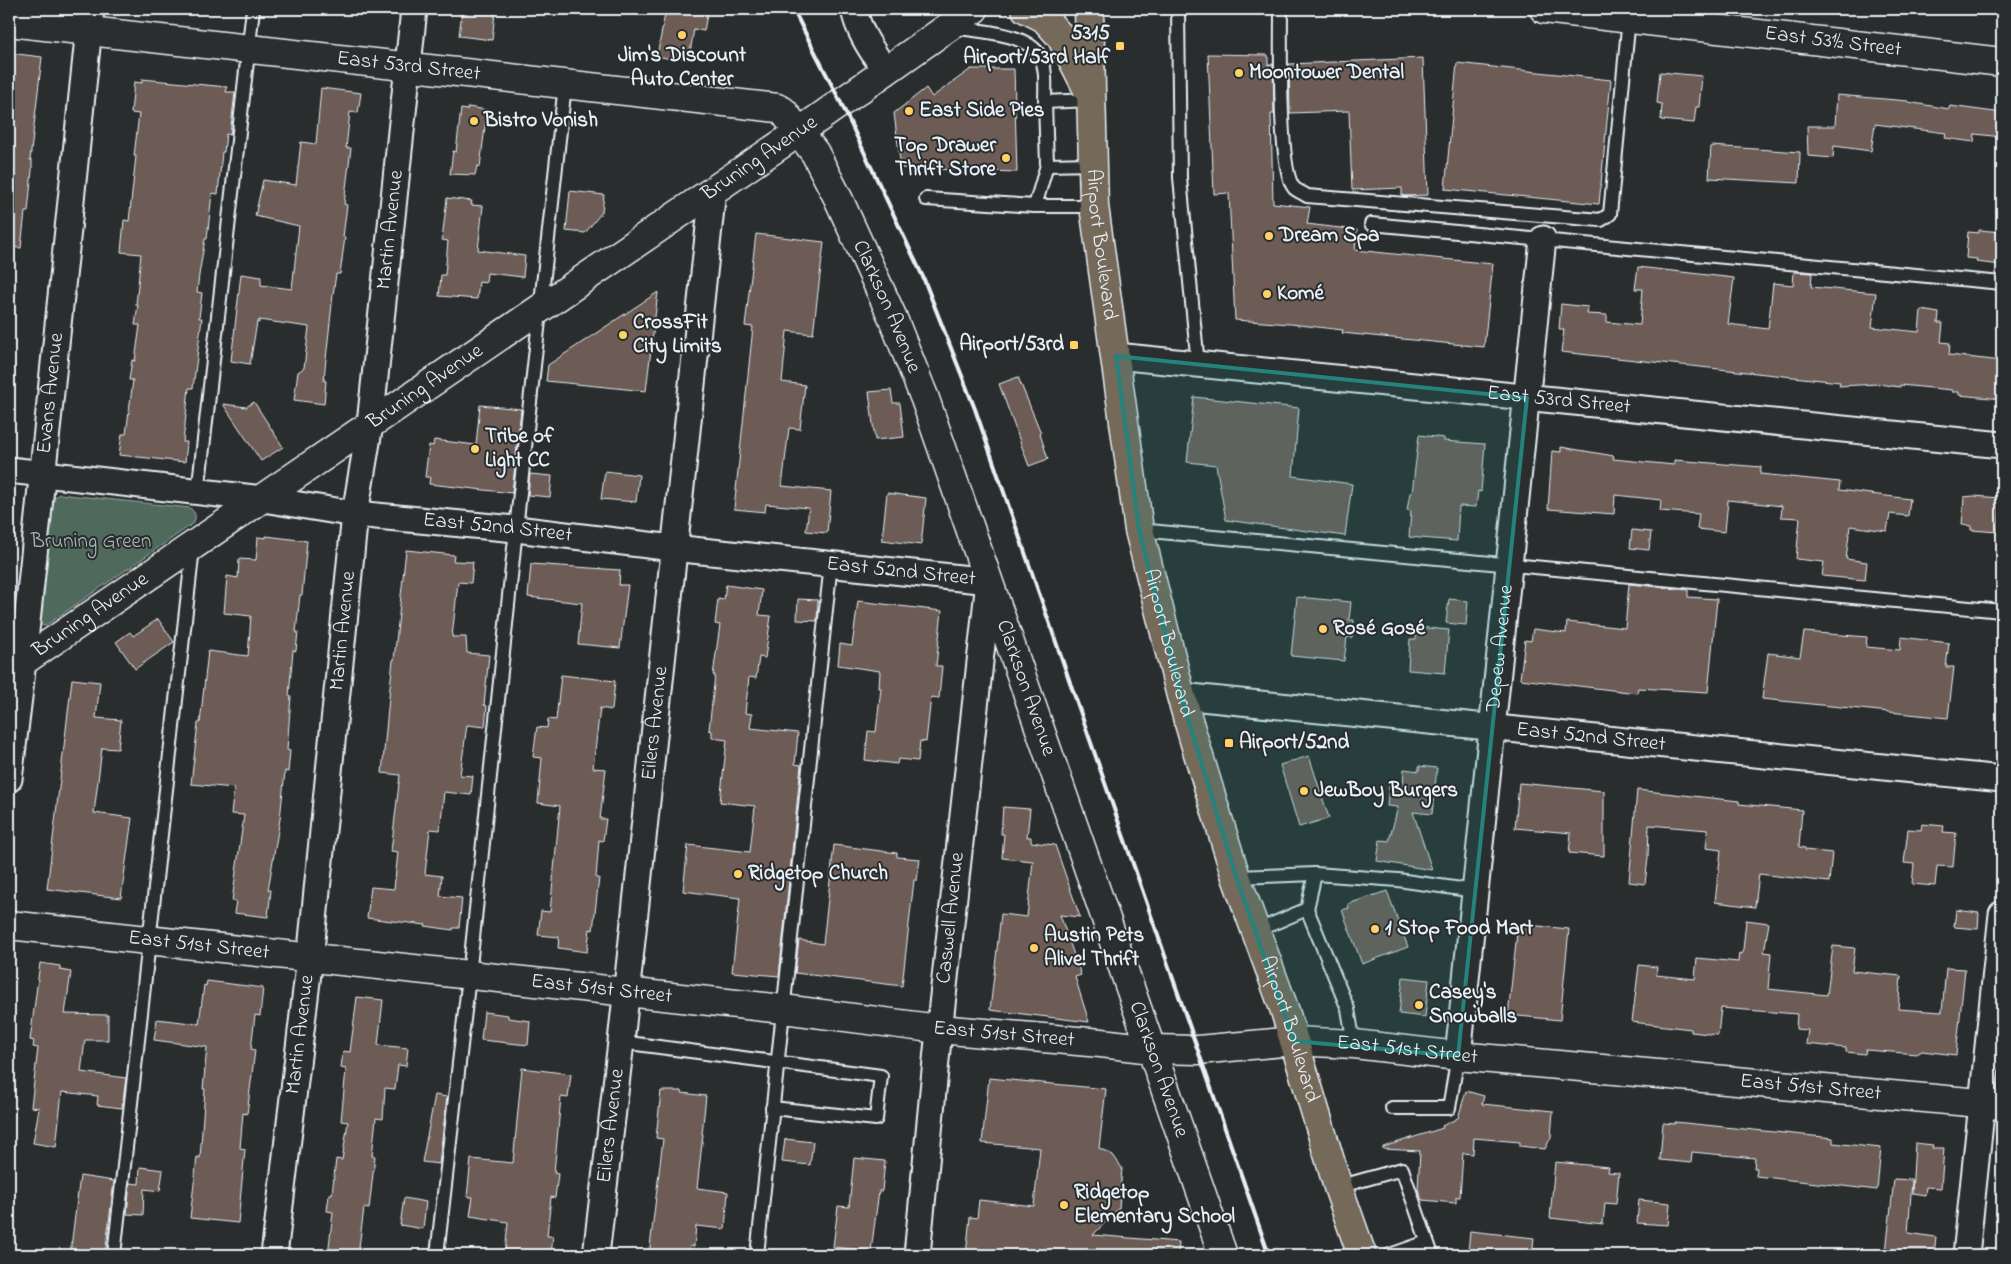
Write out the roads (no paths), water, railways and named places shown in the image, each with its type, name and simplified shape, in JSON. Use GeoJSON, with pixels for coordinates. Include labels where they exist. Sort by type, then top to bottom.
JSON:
{"type":"FeatureCollection","features":[{"type":"Feature","properties":{"kind":"main road"},"geometry":{"type":"LineString","coordinates":[[1026,9],[1044,18],[1061,36],[1091,98]]}},
{"type":"Feature","properties":{"kind":"main road","name":"Airport Boulevard"},"geometry":{"type":"LineString","coordinates":[[1090,9],[1094,206],[1139,530],[1181,696],[1236,877],[1294,1041],[1338,1187],[1362,1255]]}},
{"type":"Feature","properties":{"kind":"street","name":"Martin Avenue"},"geometry":{"type":"LineString","coordinates":[[274,1255],[310,957],[355,514],[370,424],[414,9]]}},
{"type":"Feature","properties":{"kind":"street"},"geometry":{"type":"LineString","coordinates":[[854,9],[856,19],[868,43],[886,72],[974,9]]}},
{"type":"Feature","properties":{"kind":"street","name":"East 53½ Street"},"geometry":{"type":"LineString","coordinates":[[1544,9],[1630,13],[2002,62]]}},
{"type":"Feature","properties":{"kind":"street","name":"East 53rd Street"},"geometry":{"type":"LineString","coordinates":[[9,22],[90,20],[248,48],[777,108],[784,112],[799,132]]}},
{"type":"Feature","properties":{"kind":"street","name":"Evans Avenue"},"geometry":{"type":"LineString","coordinates":[[9,779],[16,666],[43,473],[90,20]]}},
{"type":"Feature","properties":{"kind":"street","name":"Bruning Avenue"},"geometry":{"type":"LineString","coordinates":[[16,666],[886,72]]}},
{"type":"Feature","properties":{"kind":"street","name":"Clarkson Avenue"},"geometry":{"type":"LineString","coordinates":[[799,132],[815,153],[838,198],[892,316],[925,399],[1223,1255]]}},
{"type":"Feature","properties":{"kind":"street","name":"Eilers Avenue"},"geometry":{"type":"LineString","coordinates":[[596,1255],[621,1042],[713,190]]}},
{"type":"Feature","properties":{"kind":"street","name":"Depew Avenue"},"geometry":{"type":"LineString","coordinates":[[1458,1056],[1543,239]]}},
{"type":"Feature","properties":{"kind":"street","name":"East 53rd Street"},"geometry":{"type":"LineString","coordinates":[[1116,356],[2002,445]]}},
{"type":"Feature","properties":{"kind":"street","name":"East 52nd Street"},"geometry":{"type":"LineString","coordinates":[[9,470],[263,499],[355,514],[516,528],[673,548],[989,581]]}},
{"type":"Feature","properties":{"kind":"street","name":"Caswell Avenue"},"geometry":{"type":"LineString","coordinates":[[918,1255],[939,1029],[989,581]]}},
{"type":"Feature","properties":{"kind":"street","name":"East 52nd Street"},"geometry":{"type":"LineString","coordinates":[[1181,696],[2002,779]]}},
{"type":"Feature","properties":{"kind":"street"},"geometry":{"type":"LineString","coordinates":[[1966,1255],[1993,1104],[2002,914]]}},
{"type":"Feature","properties":{"kind":"street","name":"East 51st Street"},"geometry":{"type":"LineString","coordinates":[[9,925],[150,942],[310,957],[469,976],[783,1009],[939,1029],[1152,1049],[1198,1050],[1294,1041],[1354,1044],[1458,1056],[1993,1104]]}},
{"type":"Feature","properties":{"kind":"lane"},"geometry":{"type":"LineString","coordinates":[[198,492],[253,9]]}},
{"type":"Feature","properties":{"kind":"lane"},"geometry":{"type":"LineString","coordinates":[[1178,9],[1180,178],[1198,365]]}},
{"type":"Feature","properties":{"kind":"lane"},"geometry":{"type":"LineString","coordinates":[[1281,9],[1282,127],[1288,175],[1294,188],[1307,196],[1601,220],[1610,214],[1630,13]]}},
{"type":"Feature","properties":{"kind":"lane"},"geometry":{"type":"LineString","coordinates":[[950,27],[1012,37],[1029,44],[1040,56],[1045,74],[1044,102],[1047,165],[1036,206]]}},
{"type":"Feature","properties":{"kind":"lane"},"geometry":{"type":"LineString","coordinates":[[437,1255],[565,85]]}},
{"type":"Feature","properties":{"kind":"lane"},"geometry":{"type":"LineString","coordinates":[[1044,102],[1091,98]]}},
{"type":"Feature","properties":{"kind":"lane"},"geometry":{"type":"LineString","coordinates":[[1047,165],[1092,164]]}},
{"type":"Feature","properties":{"kind":"lane"},"geometry":{"type":"LineString","coordinates":[[926,199],[1036,206],[1094,206]]}},
{"type":"Feature","properties":{"kind":"lane"},"geometry":{"type":"LineString","coordinates":[[1371,224],[2002,283]]}},
{"type":"Feature","properties":{"kind":"lane"},"geometry":{"type":"LineString","coordinates":[[1139,530],[2002,611]]}},
{"type":"Feature","properties":{"kind":"lane"},"geometry":{"type":"LineString","coordinates":[[114,1255],[193,545]]}},
{"type":"Feature","properties":{"kind":"lane"},"geometry":{"type":"LineString","coordinates":[[756,1255],[831,563]]}},
{"type":"Feature","properties":{"kind":"lane"},"geometry":{"type":"LineString","coordinates":[[1315,874],[1307,909],[1348,1009],[1354,1044]]}},
{"type":"Feature","properties":{"kind":"lane"},"geometry":{"type":"LineString","coordinates":[[1236,877],[1315,874],[1398,880],[1475,891]]}},
{"type":"Feature","properties":{"kind":"lane"},"geometry":{"type":"LineString","coordinates":[[1256,931],[1307,909]]}},
{"type":"Feature","properties":{"kind":"lane"},"geometry":{"type":"LineString","coordinates":[[621,1042],[881,1076],[876,1119],[772,1108]]}},
{"type":"Feature","properties":{"kind":"lane"},"geometry":{"type":"LineString","coordinates":[[1392,1108],[1450,1108],[1458,1056]]}},
{"type":"Feature","properties":{"kind":"lane"},"geometry":{"type":"LineString","coordinates":[[1338,1187],[1402,1169],[1432,1255]]}},
{"type":"Feature","properties":{"kind":"lane"},"geometry":{"type":"LineString","coordinates":[[1390,1255],[1428,1242]]}},
{"type":"Feature","properties":{"kind":"railway"},"geometry":{"type":"LineString","coordinates":[[793,9],[841,103],[923,277],[975,409],[1269,1255]]}},
{"type":"Feature","properties":{"kind":"place","name":"Jim's Discount Auto Center"},"geometry":{"type":"Point","coordinates":[682,35]}},
{"type":"Feature","properties":{"kind":"place","name":"5315 Airport/53rd Half"},"geometry":{"type":"Point","coordinates":[1120,46]}},
{"type":"Feature","properties":{"kind":"place","name":"Moontower Dental"},"geometry":{"type":"Point","coordinates":[1239,73]}},
{"type":"Feature","properties":{"kind":"place","name":"East Side Pies"},"geometry":{"type":"Point","coordinates":[909,111]}},
{"type":"Feature","properties":{"kind":"place","name":"Bistro Vonish"},"geometry":{"type":"Point","coordinates":[474,121]}},
{"type":"Feature","properties":{"kind":"place","name":"Top Drawer Thrift Store"},"geometry":{"type":"Point","coordinates":[1006,158]}},
{"type":"Feature","properties":{"kind":"place","name":"Dream Spa"},"geometry":{"type":"Point","coordinates":[1269,236]}},
{"type":"Feature","properties":{"kind":"place","name":"Komé"},"geometry":{"type":"Point","coordinates":[1267,294]}},
{"type":"Feature","properties":{"kind":"place","name":"CrossFit City Limits"},"geometry":{"type":"Point","coordinates":[623,335]}},
{"type":"Feature","properties":{"kind":"place","name":"Airport/53rd"},"geometry":{"type":"Point","coordinates":[1074,345]}},
{"type":"Feature","properties":{"kind":"place","name":"Tribe of Light CC"},"geometry":{"type":"Point","coordinates":[475,449]}},
{"type":"Feature","properties":{"kind":"place","name":"Rosé Gosé"},"geometry":{"type":"Point","coordinates":[1323,629]}},
{"type":"Feature","properties":{"kind":"place","name":"Airport/52nd"},"geometry":{"type":"Point","coordinates":[1229,743]}},
{"type":"Feature","properties":{"kind":"place","name":"JewBoy Burgers"},"geometry":{"type":"Point","coordinates":[1304,791]}},
{"type":"Feature","properties":{"kind":"place","name":"Ridgetop Church"},"geometry":{"type":"Point","coordinates":[738,874]}},
{"type":"Feature","properties":{"kind":"place","name":"1 Stop Food Mart"},"geometry":{"type":"Point","coordinates":[1375,929]}},
{"type":"Feature","properties":{"kind":"place","name":"Austin Pets Alive! Thrift"},"geometry":{"type":"Point","coordinates":[1034,948]}},
{"type":"Feature","properties":{"kind":"place","name":"Casey's Snowballs"},"geometry":{"type":"Point","coordinates":[1419,1005]}},
{"type":"Feature","properties":{"kind":"place","name":"Ridgetop Elementary School"},"geometry":{"type":"Point","coordinates":[1064,1205]}},
{"type":"Feature","properties":{"kind":"park label","name":"Bruning Green"},"geometry":{"type":"Point","coordinates":[91,542]}}]}
